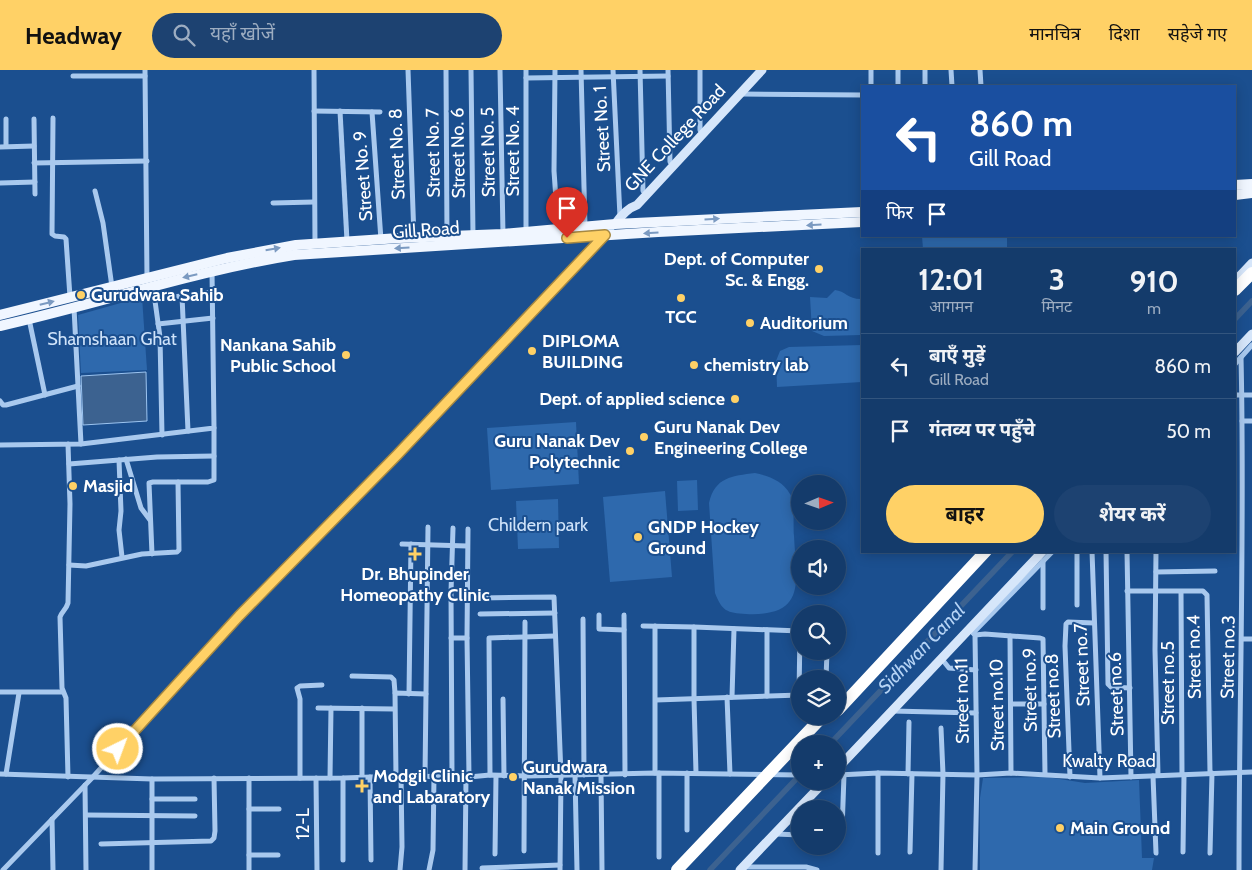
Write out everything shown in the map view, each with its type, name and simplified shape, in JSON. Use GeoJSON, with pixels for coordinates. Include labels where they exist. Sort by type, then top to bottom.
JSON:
{"type":"FeatureCollection","features":[{"type":"Feature","properties":{"kind":"highway"},"geometry":{"type":"LineString","coordinates":[[1236,289],[1252,273]]}},
{"type":"Feature","properties":{"kind":"highway"},"geometry":{"type":"LineString","coordinates":[[846,690],[930,604],[975,553]]}},
{"type":"Feature","properties":{"kind":"highway"},"geometry":{"type":"LineString","coordinates":[[846,701],[984,553]]}},
{"type":"Feature","properties":{"kind":"highway"},"geometry":{"type":"LineString","coordinates":[[678,870],[777,775],[816,725]]}},
{"type":"Feature","properties":{"kind":"highway"},"geometry":{"type":"LineString","coordinates":[[814,735],[824,725]]}},
{"type":"Feature","properties":{"kind":"highway"},"geometry":{"type":"LineString","coordinates":[[686,870],[791,760]]}},
{"type":"Feature","properties":{"kind":"main road"},"geometry":{"type":"LineString","coordinates":[[1236,185],[1252,184]]}},
{"type":"Feature","properties":{"kind":"main road"},"geometry":{"type":"LineString","coordinates":[[1236,195],[1252,193]]}},
{"type":"Feature","properties":{"kind":"main road","name":"Gill Road"},"geometry":{"type":"LineString","coordinates":[[0,326],[28,319],[112,287],[275,248],[347,242],[503,234],[585,227],[617,221],[861,212]]}},
{"type":"Feature","properties":{"kind":"main road","name":"Gill Road"},"geometry":{"type":"LineString","coordinates":[[0,315],[136,290],[247,262],[312,253],[861,222]]}},
{"type":"Feature","properties":{"kind":"street"},"geometry":{"type":"LineString","coordinates":[[314,70],[315,244]]}},
{"type":"Feature","properties":{"kind":"street","name":"Street No. 8"},"geometry":{"type":"LineString","coordinates":[[408,70],[414,238]]}},
{"type":"Feature","properties":{"kind":"street","name":"Street No. 7"},"geometry":{"type":"LineString","coordinates":[[446,70],[447,237]]}},
{"type":"Feature","properties":{"kind":"street","name":"Street No. 6"},"geometry":{"type":"LineString","coordinates":[[471,70],[473,235]]}},
{"type":"Feature","properties":{"kind":"street","name":"Street No. 5"},"geometry":{"type":"LineString","coordinates":[[500,70],[503,234]]}},
{"type":"Feature","properties":{"kind":"street","name":"Street No. 4"},"geometry":{"type":"LineString","coordinates":[[526,70],[526,232]]}},
{"type":"Feature","properties":{"kind":"street"},"geometry":{"type":"LineString","coordinates":[[555,70],[554,170],[558,228]]}},
{"type":"Feature","properties":{"kind":"street"},"geometry":{"type":"LineString","coordinates":[[581,70],[585,227]]}},
{"type":"Feature","properties":{"kind":"street","name":"Street No. 1"},"geometry":{"type":"LineString","coordinates":[[613,70],[617,221]]}},
{"type":"Feature","properties":{"kind":"street"},"geometry":{"type":"LineString","coordinates":[[640,70],[643,191]]}},
{"type":"Feature","properties":{"kind":"street"},"geometry":{"type":"LineString","coordinates":[[700,70],[700,130]]}},
{"type":"Feature","properties":{"kind":"street","name":"GNE College Road"},"geometry":{"type":"LineString","coordinates":[[632,207],[634,201],[754,70]]}},
{"type":"Feature","properties":{"kind":"street","name":"GNE College Road"},"geometry":{"type":"LineString","coordinates":[[617,221],[632,207],[637,206],[762,70]]}},
{"type":"Feature","properties":{"kind":"street"},"geometry":{"type":"LineString","coordinates":[[871,70],[871,85]]}},
{"type":"Feature","properties":{"kind":"street"},"geometry":{"type":"LineString","coordinates":[[898,70],[898,85]]}},
{"type":"Feature","properties":{"kind":"street"},"geometry":{"type":"LineString","coordinates":[[925,70],[925,85]]}},
{"type":"Feature","properties":{"kind":"street"},"geometry":{"type":"LineString","coordinates":[[951,70],[952,85]]}},
{"type":"Feature","properties":{"kind":"street"},"geometry":{"type":"LineString","coordinates":[[980,70],[981,85]]}},
{"type":"Feature","properties":{"kind":"street"},"geometry":{"type":"LineString","coordinates":[[73,76],[145,73],[147,278]]}},
{"type":"Feature","properties":{"kind":"street"},"geometry":{"type":"LineString","coordinates":[[526,78],[613,77],[668,73],[670,162]]}},
{"type":"Feature","properties":{"kind":"street"},"geometry":{"type":"LineString","coordinates":[[739,94],[861,95]]}},
{"type":"Feature","properties":{"kind":"street"},"geometry":{"type":"LineString","coordinates":[[314,111],[380,112]]}},
{"type":"Feature","properties":{"kind":"street"},"geometry":{"type":"LineString","coordinates":[[340,111],[347,242]]}},
{"type":"Feature","properties":{"kind":"street","name":"Street No. 9"},"geometry":{"type":"LineString","coordinates":[[372,112],[380,240]]}},
{"type":"Feature","properties":{"kind":"street"},"geometry":{"type":"LineString","coordinates":[[53,118],[52,234],[66,239],[78,386],[80,444]]}},
{"type":"Feature","properties":{"kind":"street"},"geometry":{"type":"LineString","coordinates":[[6,119],[3,146],[34,146]]}},
{"type":"Feature","properties":{"kind":"street"},"geometry":{"type":"LineString","coordinates":[[34,119],[35,194]]}},
{"type":"Feature","properties":{"kind":"street"},"geometry":{"type":"LineString","coordinates":[[34,163],[147,160]]}},
{"type":"Feature","properties":{"kind":"street"},"geometry":{"type":"LineString","coordinates":[[0,183],[35,182]]}},
{"type":"Feature","properties":{"kind":"street"},"geometry":{"type":"LineString","coordinates":[[95,191],[105,232],[112,287]]}},
{"type":"Feature","properties":{"kind":"street"},"geometry":{"type":"LineString","coordinates":[[273,203],[314,202]]}},
{"type":"Feature","properties":{"kind":"street"},"geometry":{"type":"LineString","coordinates":[[3,870],[92,778],[239,616],[397,455],[617,221]]}},
{"type":"Feature","properties":{"kind":"street"},"geometry":{"type":"LineString","coordinates":[[1236,280],[1252,263]]}},
{"type":"Feature","properties":{"kind":"street"},"geometry":{"type":"LineString","coordinates":[[152,554],[149,484],[152,482],[208,482],[214,480],[212,271]]}},
{"type":"Feature","properties":{"kind":"street"},"geometry":{"type":"LineString","coordinates":[[1236,296],[1252,279]]}},
{"type":"Feature","properties":{"kind":"street"},"geometry":{"type":"LineString","coordinates":[[162,435],[160,343],[155,301],[158,299],[212,292]]}},
{"type":"Feature","properties":{"kind":"street"},"geometry":{"type":"LineString","coordinates":[[182,296],[188,432]]}},
{"type":"Feature","properties":{"kind":"street"},"geometry":{"type":"LineString","coordinates":[[158,324],[213,318]]}},
{"type":"Feature","properties":{"kind":"street"},"geometry":{"type":"LineString","coordinates":[[28,319],[45,395]]}},
{"type":"Feature","properties":{"kind":"street"},"geometry":{"type":"LineString","coordinates":[[1238,354],[1252,334]]}},
{"type":"Feature","properties":{"kind":"street"},"geometry":{"type":"LineString","coordinates":[[1238,354],[1252,345]]}},
{"type":"Feature","properties":{"kind":"street","name":"Street no.3"},"geometry":{"type":"LineString","coordinates":[[1238,354],[1242,395],[1243,543],[1239,772]]}},
{"type":"Feature","properties":{"kind":"street"},"geometry":{"type":"LineString","coordinates":[[0,401],[3,405],[6,405],[78,386]]}},
{"type":"Feature","properties":{"kind":"street"},"geometry":{"type":"LineString","coordinates":[[1236,396],[1252,395]]}},
{"type":"Feature","properties":{"kind":"street"},"geometry":{"type":"LineString","coordinates":[[1242,421],[1252,421]]}},
{"type":"Feature","properties":{"kind":"street"},"geometry":{"type":"LineString","coordinates":[[0,445],[80,444],[214,428]]}},
{"type":"Feature","properties":{"kind":"street"},"geometry":{"type":"LineString","coordinates":[[68,444],[68,603],[66,610],[61,613],[60,617],[63,692],[66,698],[68,777]]}},
{"type":"Feature","properties":{"kind":"street"},"geometry":{"type":"LineString","coordinates":[[69,464],[126,459],[214,456]]}},
{"type":"Feature","properties":{"kind":"street"},"geometry":{"type":"LineString","coordinates":[[126,459],[141,508],[150,520]]}},
{"type":"Feature","properties":{"kind":"street"},"geometry":{"type":"LineString","coordinates":[[119,460],[121,511],[119,530],[122,557]]}},
{"type":"Feature","properties":{"kind":"street"},"geometry":{"type":"LineString","coordinates":[[69,565],[86,566],[122,557],[177,552],[179,550],[178,482]]}},
{"type":"Feature","properties":{"kind":"street"},"geometry":{"type":"LineString","coordinates":[[1236,505],[1242,505]]}},
{"type":"Feature","properties":{"kind":"street"},"geometry":{"type":"LineString","coordinates":[[426,776],[428,527]]}},
{"type":"Feature","properties":{"kind":"street"},"geometry":{"type":"LineString","coordinates":[[452,776],[451,638],[453,528]]}},
{"type":"Feature","properties":{"kind":"street"},"geometry":{"type":"LineString","coordinates":[[465,870],[468,529]]}},
{"type":"Feature","properties":{"kind":"street"},"geometry":{"type":"LineString","coordinates":[[402,544],[467,546]]}},
{"type":"Feature","properties":{"kind":"street"},"geometry":{"type":"LineString","coordinates":[[409,694],[410,544]]}},
{"type":"Feature","properties":{"kind":"street"},"geometry":{"type":"LineString","coordinates":[[1077,553],[1078,605]]}},
{"type":"Feature","properties":{"kind":"street","name":"Street no.7"},"geometry":{"type":"LineString","coordinates":[[1092,553],[1100,778]]}},
{"type":"Feature","properties":{"kind":"street"},"geometry":{"type":"LineString","coordinates":[[1106,553],[1108,684],[1111,687],[1130,688]]}},
{"type":"Feature","properties":{"kind":"street","name":"Street no.6"},"geometry":{"type":"LineString","coordinates":[[1127,553],[1131,776]]}},
{"type":"Feature","properties":{"kind":"street"},"geometry":{"type":"LineString","coordinates":[[1156,553],[1156,853]]}},
{"type":"Feature","properties":{"kind":"street"},"geometry":{"type":"LineString","coordinates":[[1043,556],[1044,608]]}},
{"type":"Feature","properties":{"kind":"street"},"geometry":{"type":"LineString","coordinates":[[846,766],[892,711],[941,658],[973,632],[1043,556]]}},
{"type":"Feature","properties":{"kind":"street"},"geometry":{"type":"LineString","coordinates":[[1156,572],[1215,571]]}},
{"type":"Feature","properties":{"kind":"street","name":"Street no.4"},"geometry":{"type":"LineString","coordinates":[[1127,591],[1203,591],[1207,595],[1211,773]]}},
{"type":"Feature","properties":{"kind":"street","name":"Street no.5"},"geometry":{"type":"LineString","coordinates":[[1181,592],[1183,852]]}},
{"type":"Feature","properties":{"kind":"street"},"geometry":{"type":"LineString","coordinates":[[480,598],[554,597],[562,775],[560,868],[482,868]]}},
{"type":"Feature","properties":{"kind":"street"},"geometry":{"type":"LineString","coordinates":[[480,614],[555,613]]}},
{"type":"Feature","properties":{"kind":"street"},"geometry":{"type":"LineString","coordinates":[[598,615],[599,629],[624,630]]}},
{"type":"Feature","properties":{"kind":"street"},"geometry":{"type":"LineString","coordinates":[[624,615],[625,775]]}},
{"type":"Feature","properties":{"kind":"street"},"geometry":{"type":"LineString","coordinates":[[583,619],[584,775]]}},
{"type":"Feature","properties":{"kind":"street"},"geometry":{"type":"LineString","coordinates":[[524,851],[525,622]]}},
{"type":"Feature","properties":{"kind":"street","name":"Street no.8"},"geometry":{"type":"LineString","coordinates":[[1070,777],[1066,623],[1094,623]]}},
{"type":"Feature","properties":{"kind":"street"},"geometry":{"type":"LineString","coordinates":[[643,626],[791,631]]}},
{"type":"Feature","properties":{"kind":"street"},"geometry":{"type":"LineString","coordinates":[[655,626],[659,856]]}},
{"type":"Feature","properties":{"kind":"street"},"geometry":{"type":"LineString","coordinates":[[694,627],[696,773]]}},
{"type":"Feature","properties":{"kind":"street"},"geometry":{"type":"LineString","coordinates":[[730,774],[729,697],[734,628]]}},
{"type":"Feature","properties":{"kind":"street"},"geometry":{"type":"LineString","coordinates":[[767,630],[767,696]]}},
{"type":"Feature","properties":{"kind":"street"},"geometry":{"type":"LineString","coordinates":[[973,632],[1010,636]]}},
{"type":"Feature","properties":{"kind":"street","name":"Street no.11"},"geometry":{"type":"LineString","coordinates":[[973,632],[976,670],[977,775],[975,870]]}},
{"type":"Feature","properties":{"kind":"street"},"geometry":{"type":"LineString","coordinates":[[496,854],[489,638],[556,636]]}},
{"type":"Feature","properties":{"kind":"street","name":"Street no.9"},"geometry":{"type":"LineString","coordinates":[[1010,636],[1040,638],[1043,641],[1045,774]]}},
{"type":"Feature","properties":{"kind":"street","name":"Street no.10"},"geometry":{"type":"LineString","coordinates":[[1010,636],[1012,773]]}},
{"type":"Feature","properties":{"kind":"street"},"geometry":{"type":"LineString","coordinates":[[451,638],[467,638]]}},
{"type":"Feature","properties":{"kind":"street"},"geometry":{"type":"LineString","coordinates":[[1242,639],[1252,639]]}},
{"type":"Feature","properties":{"kind":"street"},"geometry":{"type":"LineString","coordinates":[[941,658],[949,668],[976,670]]}},
{"type":"Feature","properties":{"kind":"street"},"geometry":{"type":"LineString","coordinates":[[352,676],[390,677],[394,680],[402,847],[400,870]]}},
{"type":"Feature","properties":{"kind":"street"},"geometry":{"type":"LineString","coordinates":[[300,778],[300,699],[297,688],[300,686],[322,685]]}},
{"type":"Feature","properties":{"kind":"street"},"geometry":{"type":"LineString","coordinates":[[0,692],[63,692]]}},
{"type":"Feature","properties":{"kind":"street"},"geometry":{"type":"LineString","coordinates":[[19,693],[3,774],[152,779],[467,777],[657,773],[791,775]]}},
{"type":"Feature","properties":{"kind":"street"},"geometry":{"type":"LineString","coordinates":[[395,693],[426,694]]}},
{"type":"Feature","properties":{"kind":"street"},"geometry":{"type":"LineString","coordinates":[[656,700],[791,696]]}},
{"type":"Feature","properties":{"kind":"street"},"geometry":{"type":"LineString","coordinates":[[503,699],[504,776]]}},
{"type":"Feature","properties":{"kind":"street"},"geometry":{"type":"LineString","coordinates":[[1011,704],[1044,704]]}},
{"type":"Feature","properties":{"kind":"street"},"geometry":{"type":"LineString","coordinates":[[318,708],[394,709]]}},
{"type":"Feature","properties":{"kind":"street"},"geometry":{"type":"LineString","coordinates":[[330,778],[331,708]]}},
{"type":"Feature","properties":{"kind":"street"},"geometry":{"type":"LineString","coordinates":[[362,708],[362,778]]}},
{"type":"Feature","properties":{"kind":"street"},"geometry":{"type":"LineString","coordinates":[[892,711],[976,712]]}},
{"type":"Feature","properties":{"kind":"street"},"geometry":{"type":"LineString","coordinates":[[909,722],[910,852]]}},
{"type":"Feature","properties":{"kind":"street"},"geometry":{"type":"LineString","coordinates":[[941,728],[943,774],[941,870]]}},
{"type":"Feature","properties":{"kind":"street","name":"Kwalty Road"},"geometry":{"type":"LineString","coordinates":[[846,772],[977,775],[1012,773],[1100,778],[1252,772]]}},
{"type":"Feature","properties":{"kind":"street"},"geometry":{"type":"LineString","coordinates":[[1239,772],[1239,870]]}},
{"type":"Feature","properties":{"kind":"street"},"geometry":{"type":"LineString","coordinates":[[687,773],[687,830]]}},
{"type":"Feature","properties":{"kind":"street"},"geometry":{"type":"LineString","coordinates":[[878,773],[878,853]]}},
{"type":"Feature","properties":{"kind":"street"},"geometry":{"type":"LineString","coordinates":[[1210,853],[1211,773]]}},
{"type":"Feature","properties":{"kind":"street"},"geometry":{"type":"LineString","coordinates":[[575,775],[577,870]]}},
{"type":"Feature","properties":{"kind":"street"},"geometry":{"type":"LineString","coordinates":[[601,775],[602,870]]}},
{"type":"Feature","properties":{"kind":"street"},"geometry":{"type":"LineString","coordinates":[[429,870],[433,850],[434,776]]}},
{"type":"Feature","properties":{"kind":"street"},"geometry":{"type":"LineString","coordinates":[[370,777],[371,860]]}},
{"type":"Feature","properties":{"kind":"street"},"geometry":{"type":"LineString","coordinates":[[101,844],[211,841],[214,838],[215,831],[214,778]]}},
{"type":"Feature","properties":{"kind":"street"},"geometry":{"type":"LineString","coordinates":[[249,778],[249,870]]}},
{"type":"Feature","properties":{"kind":"street","name":"12-L"},"geometry":{"type":"LineString","coordinates":[[316,778],[316,870]]}},
{"type":"Feature","properties":{"kind":"street"},"geometry":{"type":"LineString","coordinates":[[343,778],[343,860]]}},
{"type":"Feature","properties":{"kind":"street"},"geometry":{"type":"LineString","coordinates":[[152,779],[152,870]]}},
{"type":"Feature","properties":{"kind":"street"},"geometry":{"type":"LineString","coordinates":[[85,785],[86,870]]}},
{"type":"Feature","properties":{"kind":"street"},"geometry":{"type":"LineString","coordinates":[[742,868],[816,790]]}},
{"type":"Feature","properties":{"kind":"street"},"geometry":{"type":"LineString","coordinates":[[152,799],[196,798]]}},
{"type":"Feature","properties":{"kind":"street"},"geometry":{"type":"LineString","coordinates":[[249,810],[278,809]]}},
{"type":"Feature","properties":{"kind":"street"},"geometry":{"type":"LineString","coordinates":[[86,815],[195,816]]}},
{"type":"Feature","properties":{"kind":"street"},"geometry":{"type":"LineString","coordinates":[[52,819],[53,870]]}},
{"type":"Feature","properties":{"kind":"street"},"geometry":{"type":"LineString","coordinates":[[774,834],[791,835]]}},
{"type":"Feature","properties":{"kind":"street"},"geometry":{"type":"LineString","coordinates":[[249,855],[278,855]]}},
{"type":"Feature","properties":{"kind":"street"},"geometry":{"type":"LineString","coordinates":[[742,868],[804,867],[817,870]]}},
{"type":"Feature","properties":{"kind":"green space"},"geometry":{"type":"Polygon","coordinates":[[[922,237],[1007,237],[1007,248],[923,248],[922,237]]]}},
{"type":"Feature","properties":{"kind":"green space"},"geometry":{"type":"Polygon","coordinates":[[[835,290],[853,298],[861,299],[861,335],[824,336],[812,331],[810,297],[827,298],[835,290]]]}},
{"type":"Feature","properties":{"kind":"green space","name":"Shamshaan Ghat"},"geometry":{"type":"Polygon","coordinates":[[[142,297],[147,370],[81,373],[78,315],[142,297]]]}},
{"type":"Feature","properties":{"kind":"green space"},"geometry":{"type":"Polygon","coordinates":[[[861,345],[861,382],[777,387],[776,361],[780,351],[789,347],[861,345]]]}},
{"type":"Feature","properties":{"kind":"green space"},"geometry":{"type":"Polygon","coordinates":[[[576,422],[579,484],[491,490],[487,428],[576,422]]]}},
{"type":"Feature","properties":{"kind":"green space"},"geometry":{"type":"Polygon","coordinates":[[[755,473],[770,478],[780,482],[791,495],[791,530],[794,530],[794,540],[791,540],[791,595],[793,595],[789,602],[780,609],[766,613],[739,614],[730,612],[720,604],[715,593],[709,503],[715,488],[720,483],[739,475],[755,473]]]}},
{"type":"Feature","properties":{"kind":"green space"},"geometry":{"type":"Polygon","coordinates":[[[697,480],[698,510],[678,511],[677,481],[697,480]]]}},
{"type":"Feature","properties":{"kind":"green space","name":"GNDP Hockey Ground"},"geometry":{"type":"Polygon","coordinates":[[[665,491],[672,577],[610,582],[603,497],[665,491]]]}},
{"type":"Feature","properties":{"kind":"green space","name":"Childern park"},"geometry":{"type":"Polygon","coordinates":[[[558,499],[559,548],[518,549],[516,501],[558,499]]]}},
{"type":"Feature","properties":{"kind":"green space","name":"Main Ground"},"geometry":{"type":"Polygon","coordinates":[[[1047,777],[1085,783],[1139,780],[1142,858],[1154,858],[1152,870],[980,870],[980,798],[983,778],[1047,777]]]}},
{"type":"Feature","properties":{"kind":"shaded area"},"geometry":{"type":"Polygon","coordinates":[[[146,372],[147,421],[83,425],[81,376],[146,372]]]}},
{"type":"Feature","properties":{"kind":"waterway","name":"Sidhwan Canal"},"geometry":{"type":"LineString","coordinates":[[1236,318],[1252,301]]}},
{"type":"Feature","properties":{"kind":"waterway","name":"Sidhwan Canal"},"geometry":{"type":"LineString","coordinates":[[839,735],[1011,553]]}},
{"type":"Feature","properties":{"kind":"waterway","name":"Sidhwan Canal"},"geometry":{"type":"LineString","coordinates":[[710,870],[791,784]]}},
{"type":"Feature","properties":{"kind":"place","name":"Dept. of Computer Sc. & Engg."},"geometry":{"type":"Point","coordinates":[819,269]}},
{"type":"Feature","properties":{"kind":"place","name":"Gurudwara Sahib"},"geometry":{"type":"Point","coordinates":[81,295]}},
{"type":"Feature","properties":{"kind":"place","name":"TCC"},"geometry":{"type":"Point","coordinates":[681,298]}},
{"type":"Feature","properties":{"kind":"place","name":"Auditorium"},"geometry":{"type":"Point","coordinates":[750,323]}},
{"type":"Feature","properties":{"kind":"place","name":"DIPLOMA BUILDING"},"geometry":{"type":"Point","coordinates":[532,351]}},
{"type":"Feature","properties":{"kind":"place","name":"Nankana Sahib Public School"},"geometry":{"type":"Point","coordinates":[346,355]}},
{"type":"Feature","properties":{"kind":"place","name":"chemistry lab"},"geometry":{"type":"Point","coordinates":[694,365]}},
{"type":"Feature","properties":{"kind":"place","name":"Dept. of applied science"},"geometry":{"type":"Point","coordinates":[735,399]}},
{"type":"Feature","properties":{"kind":"place","name":"Guru Nanak Dev Engineering College"},"geometry":{"type":"Point","coordinates":[644,437]}},
{"type":"Feature","properties":{"kind":"place","name":"Guru Nanak Dev Polytechnic"},"geometry":{"type":"Point","coordinates":[630,451]}},
{"type":"Feature","properties":{"kind":"place","name":"Masjid"},"geometry":{"type":"Point","coordinates":[73,486]}},
{"type":"Feature","properties":{"kind":"place","name":"GNDP Hockey Ground"},"geometry":{"type":"Point","coordinates":[638,537]}},
{"type":"Feature","properties":{"kind":"place","name":"Dr. Bhupinder Homeopathy Clinic"},"geometry":{"type":"Point","coordinates":[415,554]}},
{"type":"Feature","properties":{"kind":"place","name":"Gurudwara Nanak Mission"},"geometry":{"type":"Point","coordinates":[513,777]}},
{"type":"Feature","properties":{"kind":"place","name":"Modgil Clinic and Labaratory"},"geometry":{"type":"Point","coordinates":[362,786]}},
{"type":"Feature","properties":{"kind":"place","name":"Main Ground"},"geometry":{"type":"Point","coordinates":[1060,828]}},
{"type":"Feature","properties":{"kind":"route"},"geometry":{"type":"LineString","coordinates":[[118,749],[239,616],[397,455],[605,235],[567,238]]}}]}
